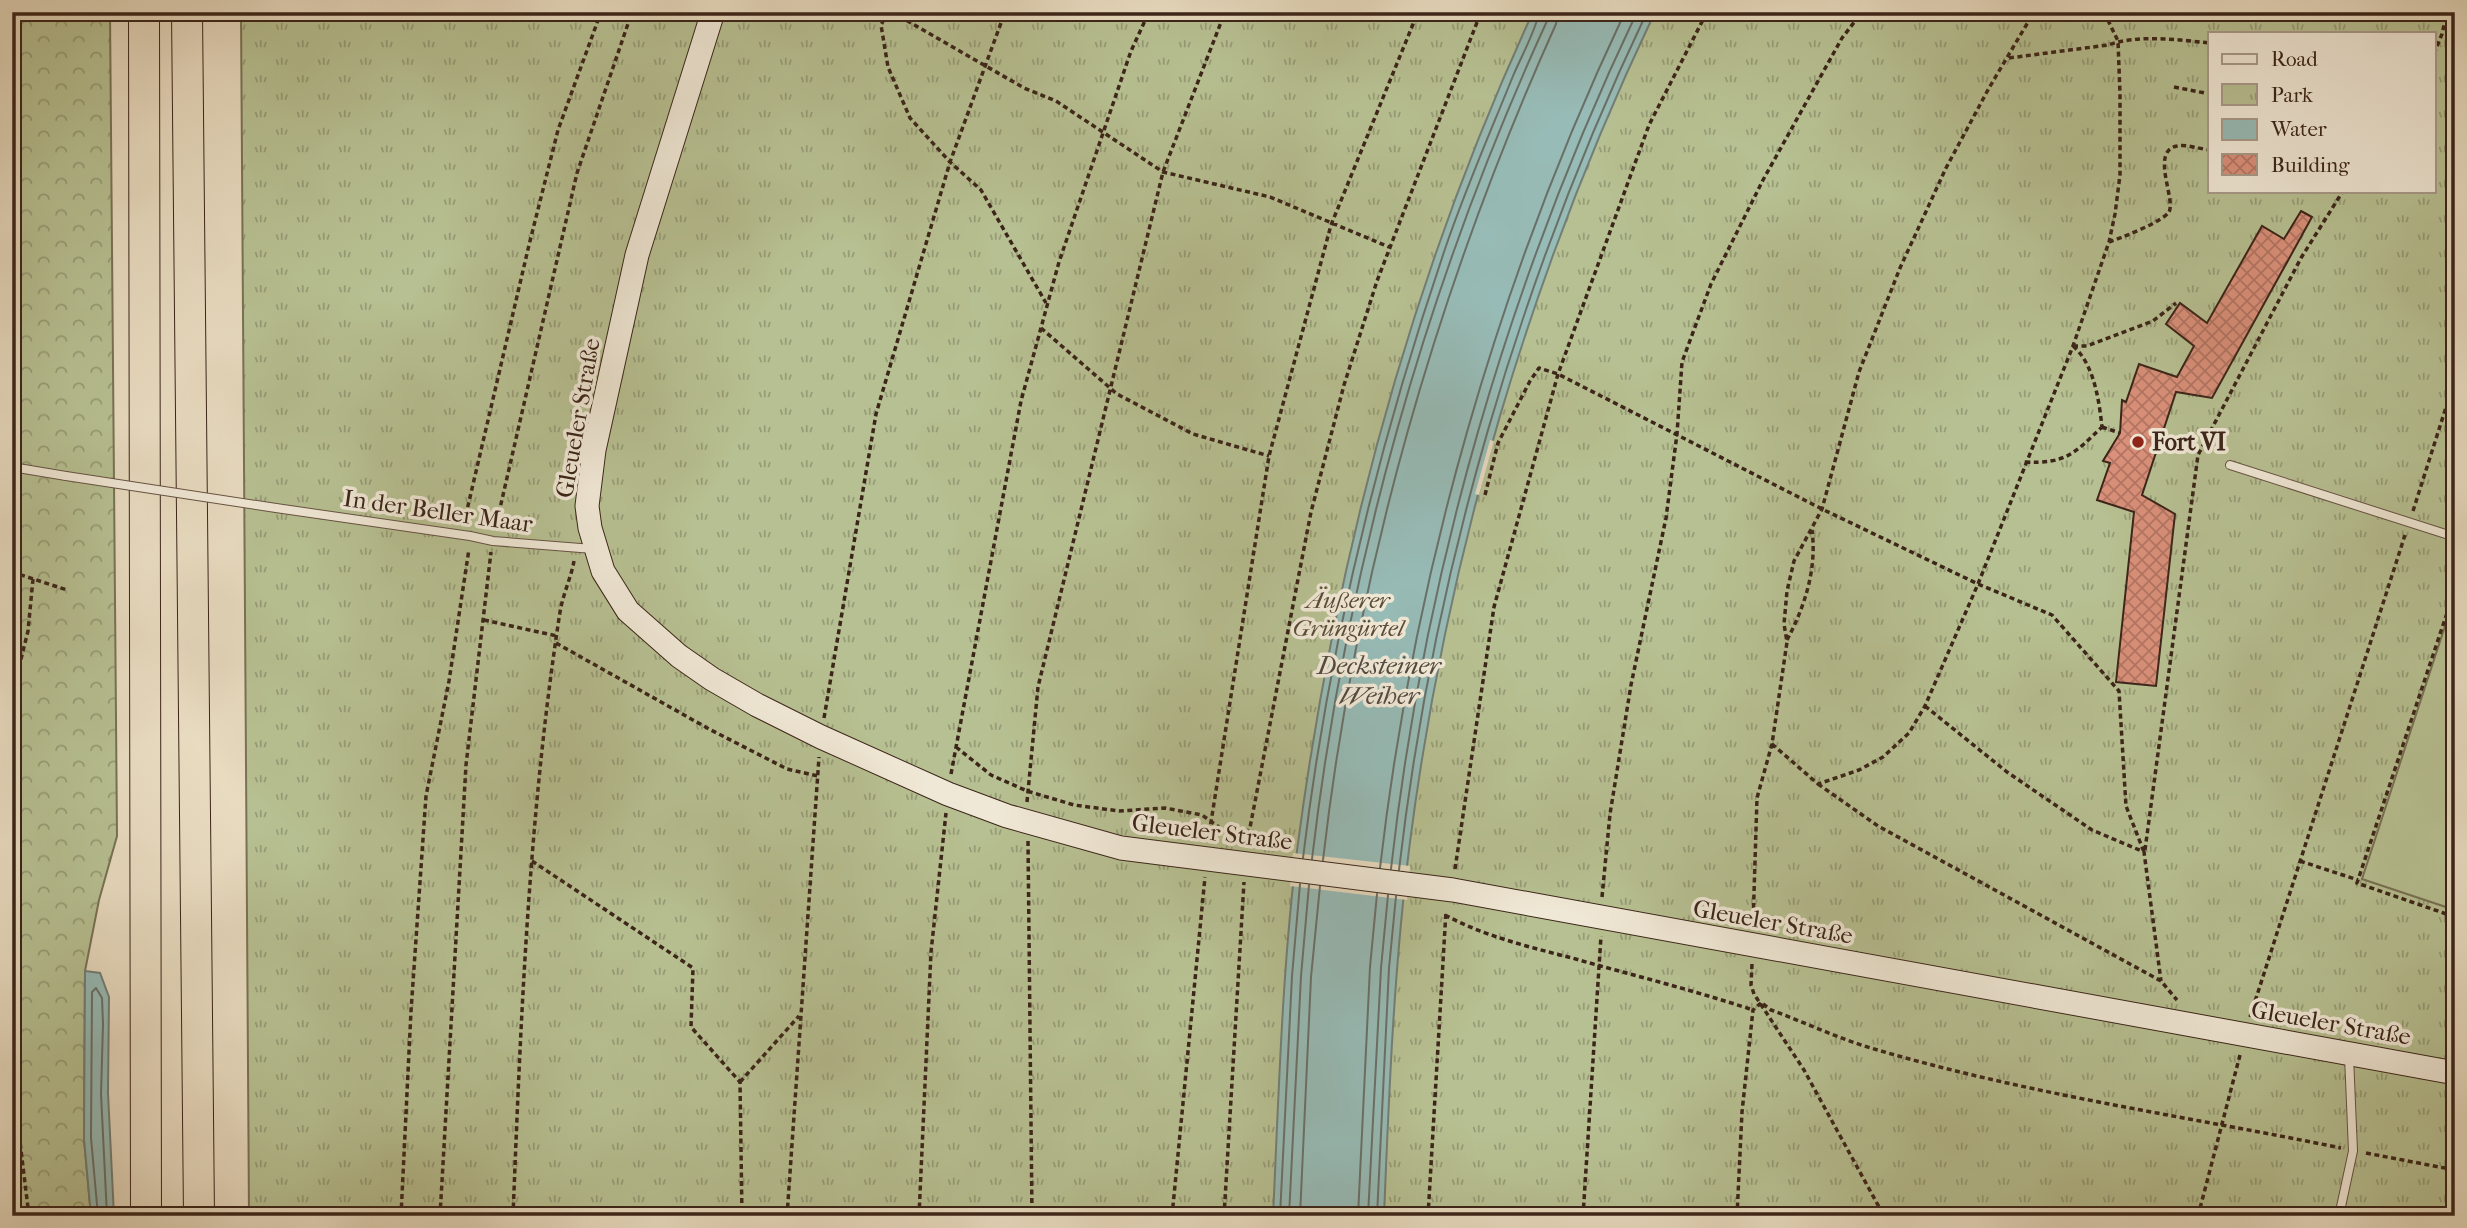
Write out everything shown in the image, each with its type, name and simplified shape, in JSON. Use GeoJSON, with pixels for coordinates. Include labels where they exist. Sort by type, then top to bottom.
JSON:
{"type":"FeatureCollection","features":[{"type":"Feature","properties":{"kind":"highway"},"geometry":{"type":"LineString","coordinates":[[144,12],[146,1216]]}},
{"type":"Feature","properties":{"kind":"highway"},"geometry":{"type":"LineString","coordinates":[[187,12],[199,1216]]}},
{"type":"Feature","properties":{"kind":"street","name":"Gleueler Straße"},"geometry":{"type":"LineString","coordinates":[[712,12],[637,255],[594,450],[587,506],[586,549],[628,611],[712,679],[821,737],[948,794],[1026,821],[1121,848],[1432,887],[2455,1073]]}},
{"type":"Feature","properties":{"kind":"lane"},"geometry":{"type":"LineString","coordinates":[[2230,465],[2455,537]]}},
{"type":"Feature","properties":{"kind":"lane","name":"In der Beller Maar"},"geometry":{"type":"LineString","coordinates":[[12,467],[493,541],[586,549]]}},
{"type":"Feature","properties":{"kind":"lane"},"geometry":{"type":"LineString","coordinates":[[2339,1216],[2353,1150],[2349,1053]]}},
{"type":"Feature","properties":{"kind":"path"},"geometry":{"type":"LineString","coordinates":[[401,1216],[411,1011],[426,796],[449,681],[470,536],[467,510],[528,245],[558,130],[601,12]]}},
{"type":"Feature","properties":{"kind":"path"},"geometry":{"type":"LineString","coordinates":[[440,1216],[466,765],[493,541],[577,173],[632,12]]}},
{"type":"Feature","properties":{"kind":"path"},"geometry":{"type":"LineString","coordinates":[[1047,305],[981,190],[950,162],[910,118],[888,67],[881,25],[890,12],[1024,88],[1056,101],[1163,172],[1270,197],[1390,247]]}},
{"type":"Feature","properties":{"kind":"path"},"geometry":{"type":"LineString","coordinates":[[787,1216],[821,737],[876,414],[950,162],[1005,12]]}},
{"type":"Feature","properties":{"kind":"path"},"geometry":{"type":"LineString","coordinates":[[919,1216],[931,952],[948,794],[1021,401],[1059,262],[1131,51],[1149,12]]}},
{"type":"Feature","properties":{"kind":"path"},"geometry":{"type":"LineString","coordinates":[[1032,1216],[1026,821],[1038,687],[1163,172],[1225,12]]}},
{"type":"Feature","properties":{"kind":"path"},"geometry":{"type":"LineString","coordinates":[[1172,1216],[1206,858],[1269,456],[1332,225],[1418,12]]}},
{"type":"Feature","properties":{"kind":"path"},"geometry":{"type":"LineString","coordinates":[[956,747],[991,775],[1027,791],[1074,805],[1119,811],[1165,807],[1202,815],[1247,847],[1311,512],[1344,385],[1377,281],[1481,12]]}},
{"type":"Feature","properties":{"kind":"path"},"geometry":{"type":"LineString","coordinates":[[1454,874],[1494,607],[1558,374],[1649,125],[1707,12]]}},
{"type":"Feature","properties":{"kind":"path"},"geometry":{"type":"LineString","coordinates":[[1601,907],[1610,814],[1626,710],[1666,518],[1677,434],[1682,362],[1711,284],[1763,180],[1842,38],[1862,12]]}},
{"type":"Feature","properties":{"kind":"path"},"geometry":{"type":"LineString","coordinates":[[1787,642],[1784,624],[1787,591],[1794,561],[1822,509],[1859,372],[1900,268],[1946,168],[2034,12]]}},
{"type":"Feature","properties":{"kind":"path"},"geometry":{"type":"LineString","coordinates":[[1818,785],[1859,770],[1883,757],[1909,733],[1924,706],[1978,584],[2073,346],[2109,242],[2120,175],[2118,41],[2104,12]]}},
{"type":"Feature","properties":{"kind":"path"},"geometry":{"type":"LineString","coordinates":[[2436,49],[2447,12]]}},
{"type":"Feature","properties":{"kind":"path"},"geometry":{"type":"LineString","coordinates":[[2009,58],[2108,45],[2118,41],[2167,39],[2208,43]]}},
{"type":"Feature","properties":{"kind":"path"},"geometry":{"type":"LineString","coordinates":[[2174,87],[2208,94]]}},
{"type":"Feature","properties":{"kind":"path"},"geometry":{"type":"LineString","coordinates":[[2109,242],[2165,216],[2169,211],[2171,204],[2165,182],[2164,161],[2171,148],[2178,146],[2208,150]]}},
{"type":"Feature","properties":{"kind":"path"},"geometry":{"type":"LineString","coordinates":[[2144,852],[2198,454],[2301,258],[2342,192]]}},
{"type":"Feature","properties":{"kind":"path"},"geometry":{"type":"LineString","coordinates":[[2073,346],[2087,346],[2153,321],[2176,303]]}},
{"type":"Feature","properties":{"kind":"path"},"geometry":{"type":"LineString","coordinates":[[1041,328],[1117,394],[1193,433],[1269,456]]}},
{"type":"Feature","properties":{"kind":"path"},"geometry":{"type":"LineString","coordinates":[[2073,346],[2081,353],[2099,398],[2102,426]]}},
{"type":"Feature","properties":{"kind":"path"},"geometry":{"type":"LineString","coordinates":[[1485,495],[1496,442],[1539,368],[1558,374],[1822,509],[1978,584],[2052,615],[2119,691],[2126,806],[2144,852],[2161,981]]}},
{"type":"Feature","properties":{"kind":"path"},"geometry":{"type":"LineString","coordinates":[[2198,1216],[2245,1034],[2455,379]]}},
{"type":"Feature","properties":{"kind":"path"},"geometry":{"type":"LineString","coordinates":[[2102,426],[2120,433]]}},
{"type":"Feature","properties":{"kind":"path"},"geometry":{"type":"LineString","coordinates":[[2025,462],[2060,460],[2076,451],[2102,426]]}},
{"type":"Feature","properties":{"kind":"path"},"geometry":{"type":"LineString","coordinates":[[2159,445],[2166,447]]}},
{"type":"Feature","properties":{"kind":"path"},"geometry":{"type":"LineString","coordinates":[[1812,528],[1815,552],[1807,593],[1787,642],[1772,744],[1757,798],[1751,985],[1754,994],[1804,1070],[1884,1216]]}},
{"type":"Feature","properties":{"kind":"path"},"geometry":{"type":"LineString","coordinates":[[513,1216],[520,1026],[536,797],[561,608],[571,577],[586,549]]}},
{"type":"Feature","properties":{"kind":"path"},"geometry":{"type":"LineString","coordinates":[[12,572],[67,590]]}},
{"type":"Feature","properties":{"kind":"path"},"geometry":{"type":"LineString","coordinates":[[12,718],[16,679],[28,631],[33,579]]}},
{"type":"Feature","properties":{"kind":"path"},"geometry":{"type":"LineString","coordinates":[[2455,589],[2357,883],[2455,918]]}},
{"type":"Feature","properties":{"kind":"path"},"geometry":{"type":"LineString","coordinates":[[483,620],[557,636]]}},
{"type":"Feature","properties":{"kind":"path"},"geometry":{"type":"LineString","coordinates":[[556,643],[709,729],[787,769],[818,776]]}},
{"type":"Feature","properties":{"kind":"path"},"geometry":{"type":"LineString","coordinates":[[1924,706],[2007,772],[2092,830],[2144,852]]}},
{"type":"Feature","properties":{"kind":"path"},"geometry":{"type":"LineString","coordinates":[[1772,744],[1818,785],[1878,826],[2161,981],[2183,1008],[2190,1024]]}},
{"type":"Feature","properties":{"kind":"path"},"geometry":{"type":"LineString","coordinates":[[532,860],[693,968],[691,1027],[740,1082],[742,1216]]}},
{"type":"Feature","properties":{"kind":"path"},"geometry":{"type":"LineString","coordinates":[[2300,862],[2359,880]]}},
{"type":"Feature","properties":{"kind":"path"},"geometry":{"type":"LineString","coordinates":[[1224,1216],[1245,878]]}},
{"type":"Feature","properties":{"kind":"path"},"geometry":{"type":"LineString","coordinates":[[1428,1216],[1445,915],[1448,904]]}},
{"type":"Feature","properties":{"kind":"path"},"geometry":{"type":"LineString","coordinates":[[1445,915],[1467,927],[1682,987],[1753,1010]]}},
{"type":"Feature","properties":{"kind":"path"},"geometry":{"type":"LineString","coordinates":[[1583,1216],[1601,928]]}},
{"type":"Feature","properties":{"kind":"path"},"geometry":{"type":"LineString","coordinates":[[1737,1216],[1742,1112],[1753,1010],[1761,1003]]}},
{"type":"Feature","properties":{"kind":"path"},"geometry":{"type":"LineString","coordinates":[[1761,1003],[1771,1010],[1869,1048],[1968,1074],[2223,1124]]}},
{"type":"Feature","properties":{"kind":"path"},"geometry":{"type":"LineString","coordinates":[[740,1082],[801,1015]]}},
{"type":"Feature","properties":{"kind":"path"},"geometry":{"type":"LineString","coordinates":[[12,1076],[29,1216]]}},
{"type":"Feature","properties":{"kind":"green space"},"geometry":{"type":"Polygon","coordinates":[[[12,12],[110,12],[117,836],[99,900],[85,971],[84,1139],[91,1216],[12,1216],[12,12]]]}},
{"type":"Feature","properties":{"kind":"green space","name":"Äußerer Grüngürtel"},"geometry":{"type":"Polygon","coordinates":[[[241,12],[2455,12],[2455,1216],[249,1216],[241,12]]]}},
{"type":"Feature","properties":{"kind":"green space"},"geometry":{"type":"Polygon","coordinates":[[[2452,605],[2455,606],[2455,910],[2362,879],[2452,605]]]}},
{"type":"Feature","properties":{"kind":"water","name":"Decksteiner Weiher"},"geometry":{"type":"Polygon","coordinates":[[[1533,12],[1655,12],[1610,111],[1532,314],[1499,418],[1446,628],[1426,735],[1404,889],[1393,1029],[1384,1216],[1273,1216],[1288,936],[1314,736],[1334,629],[1357,523],[1415,315],[1490,111],[1533,12]]]}},
{"type":"Feature","properties":{"kind":"water"},"geometry":{"type":"Polygon","coordinates":[[[85,971],[100,973],[109,997],[108,1093],[114,1216],[91,1216],[84,1139],[85,971]]]}},
{"type":"Feature","properties":{"kind":"pier"},"geometry":{"type":"Polygon","coordinates":[[[1490,440],[1494,441],[1479,495],[1475,494],[1490,440]]]}},
{"type":"Feature","properties":{"kind":"pier"},"geometry":{"type":"Polygon","coordinates":[[[1293,853],[1410,866],[1407,900],[1290,886],[1293,853]]]}},
{"type":"Feature","properties":{"kind":"building","name":"Fort VI"},"geometry":{"type":"Polygon","coordinates":[[[2301,211],[2312,217],[2212,398],[2176,392],[2142,495],[2175,514],[2156,686],[2116,682],[2134,512],[2097,500],[2110,463],[2103,461],[2120,433],[2122,400],[2126,402],[2139,364],[2177,377],[2194,346],[2166,324],[2180,303],[2207,323],[2262,226],[2284,239],[2301,211]]]}},
{"type":"Feature","properties":{"kind":"place","name":"Fort VI"},"geometry":{"type":"Point","coordinates":[2138,442]}}]}
